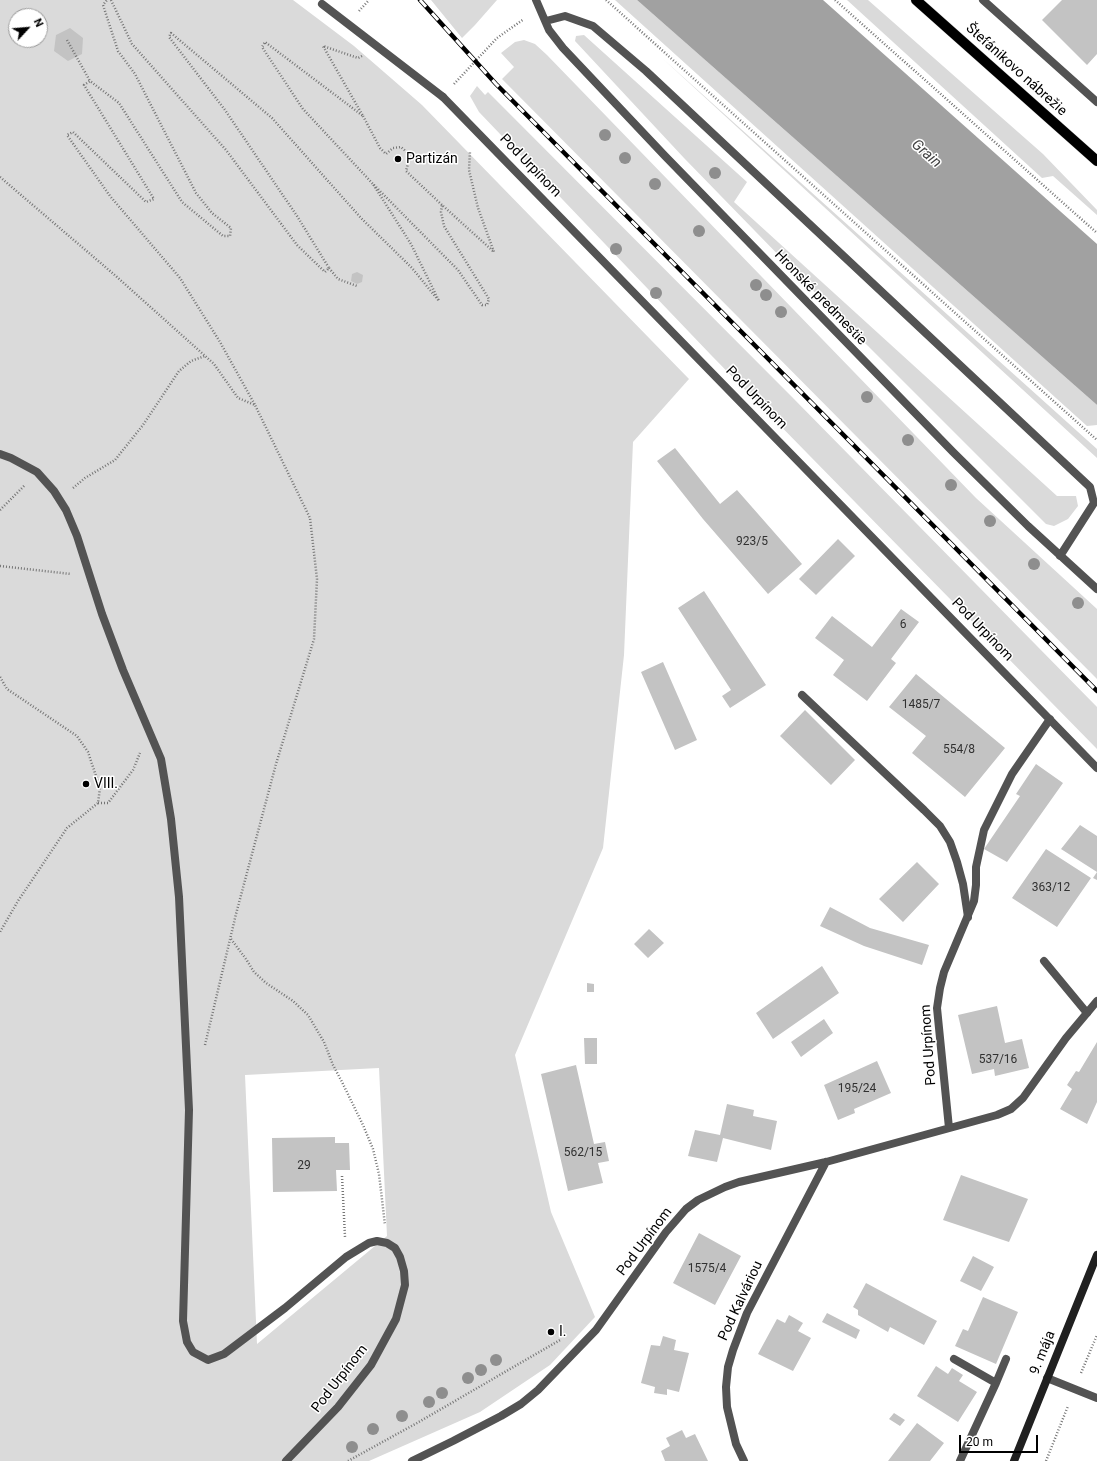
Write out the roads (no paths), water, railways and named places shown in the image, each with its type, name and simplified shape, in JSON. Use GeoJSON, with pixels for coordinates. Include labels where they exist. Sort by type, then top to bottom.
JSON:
{"type":"FeatureCollection","features":[{"type":"Feature","properties":{"kind":"main road","name":"Štefánikovo nábrežie"},"geometry":{"type":"LineString","coordinates":[[916,0],[1097,161]]}},
{"type":"Feature","properties":{"kind":"main road","name":"9. mája"},"geometry":{"type":"LineString","coordinates":[[1014,1461],[1097,1255]]}},
{"type":"Feature","properties":{"kind":"street","name":"Hronské predmestie"},"geometry":{"type":"LineString","coordinates":[[536,0],[549,30],[563,48],[670,162],[953,452],[1060,556],[1097,589]]}},
{"type":"Feature","properties":{"kind":"street"},"geometry":{"type":"LineString","coordinates":[[983,0],[1097,102]]}},
{"type":"Feature","properties":{"kind":"street","name":"Pod Urpínom"},"geometry":{"type":"LineString","coordinates":[[322,4],[443,97],[1097,768]]}},
{"type":"Feature","properties":{"kind":"street"},"geometry":{"type":"LineString","coordinates":[[546,21],[565,16],[593,26],[646,71],[1090,487],[1095,502],[1060,556]]}},
{"type":"Feature","properties":{"kind":"street","name":"Pod Urpínom"},"geometry":{"type":"LineString","coordinates":[[0,454],[16,460],[37,472],[54,491],[66,510],[77,536],[102,614],[123,670],[161,759],[171,819],[179,897],[190,1110],[183,1321],[188,1342],[193,1352],[208,1360],[224,1354],[285,1308],[346,1257],[369,1243],[378,1241],[387,1243],[395,1248],[400,1257],[404,1271],[405,1285],[396,1319],[370,1365],[338,1407],[286,1461]]}},
{"type":"Feature","properties":{"kind":"street"},"geometry":{"type":"LineString","coordinates":[[802,695],[940,826],[950,842],[957,862],[963,884],[968,917]]}},
{"type":"Feature","properties":{"kind":"street","name":"Pod Urpínom"},"geometry":{"type":"LineString","coordinates":[[949,1128],[937,1008],[940,988],[944,972],[974,901],[976,867],[984,830],[1012,774],[1050,719]]}},
{"type":"Feature","properties":{"kind":"street"},"geometry":{"type":"LineString","coordinates":[[1044,961],[1088,1013]]}},
{"type":"Feature","properties":{"kind":"street","name":"Pod Urpínom"},"geometry":{"type":"LineString","coordinates":[[412,1461],[453,1441],[521,1404],[538,1390],[596,1330],[666,1232],[686,1209],[698,1200],[739,1182],[826,1162],[997,1115],[1011,1109],[1023,1098],[1066,1038],[1097,1001]]}},
{"type":"Feature","properties":{"kind":"street","name":"Pod Kalváriou"},"geometry":{"type":"LineString","coordinates":[[744,1461],[730,1426],[727,1407],[726,1387],[728,1367],[731,1356],[747,1313],[826,1162]]}},
{"type":"Feature","properties":{"kind":"street"},"geometry":{"type":"LineString","coordinates":[[954,1359],[996,1384]]}},
{"type":"Feature","properties":{"kind":"street"},"geometry":{"type":"LineString","coordinates":[[960,1461],[1006,1359]]}},
{"type":"Feature","properties":{"kind":"street"},"geometry":{"type":"LineString","coordinates":[[1047,1378],[1097,1398]]}},
{"type":"Feature","properties":{"kind":"water","name":"Grain"},"geometry":{"type":"Polygon","coordinates":[[[637,0],[823,0],[1097,244],[1097,405],[637,0]]]}},
{"type":"Feature","properties":{"kind":"railway"},"geometry":{"type":"LineString","coordinates":[[420,0],[496,84],[1097,691]]}},
{"type":"Feature","properties":{"kind":"place","name":"Partizán"},"geometry":{"type":"Point","coordinates":[398,159]}},
{"type":"Feature","properties":{"kind":"place","name":"VIII."},"geometry":{"type":"Point","coordinates":[86,784]}},
{"type":"Feature","properties":{"kind":"place","name":"I."},"geometry":{"type":"Point","coordinates":[551,1332]}}]}
